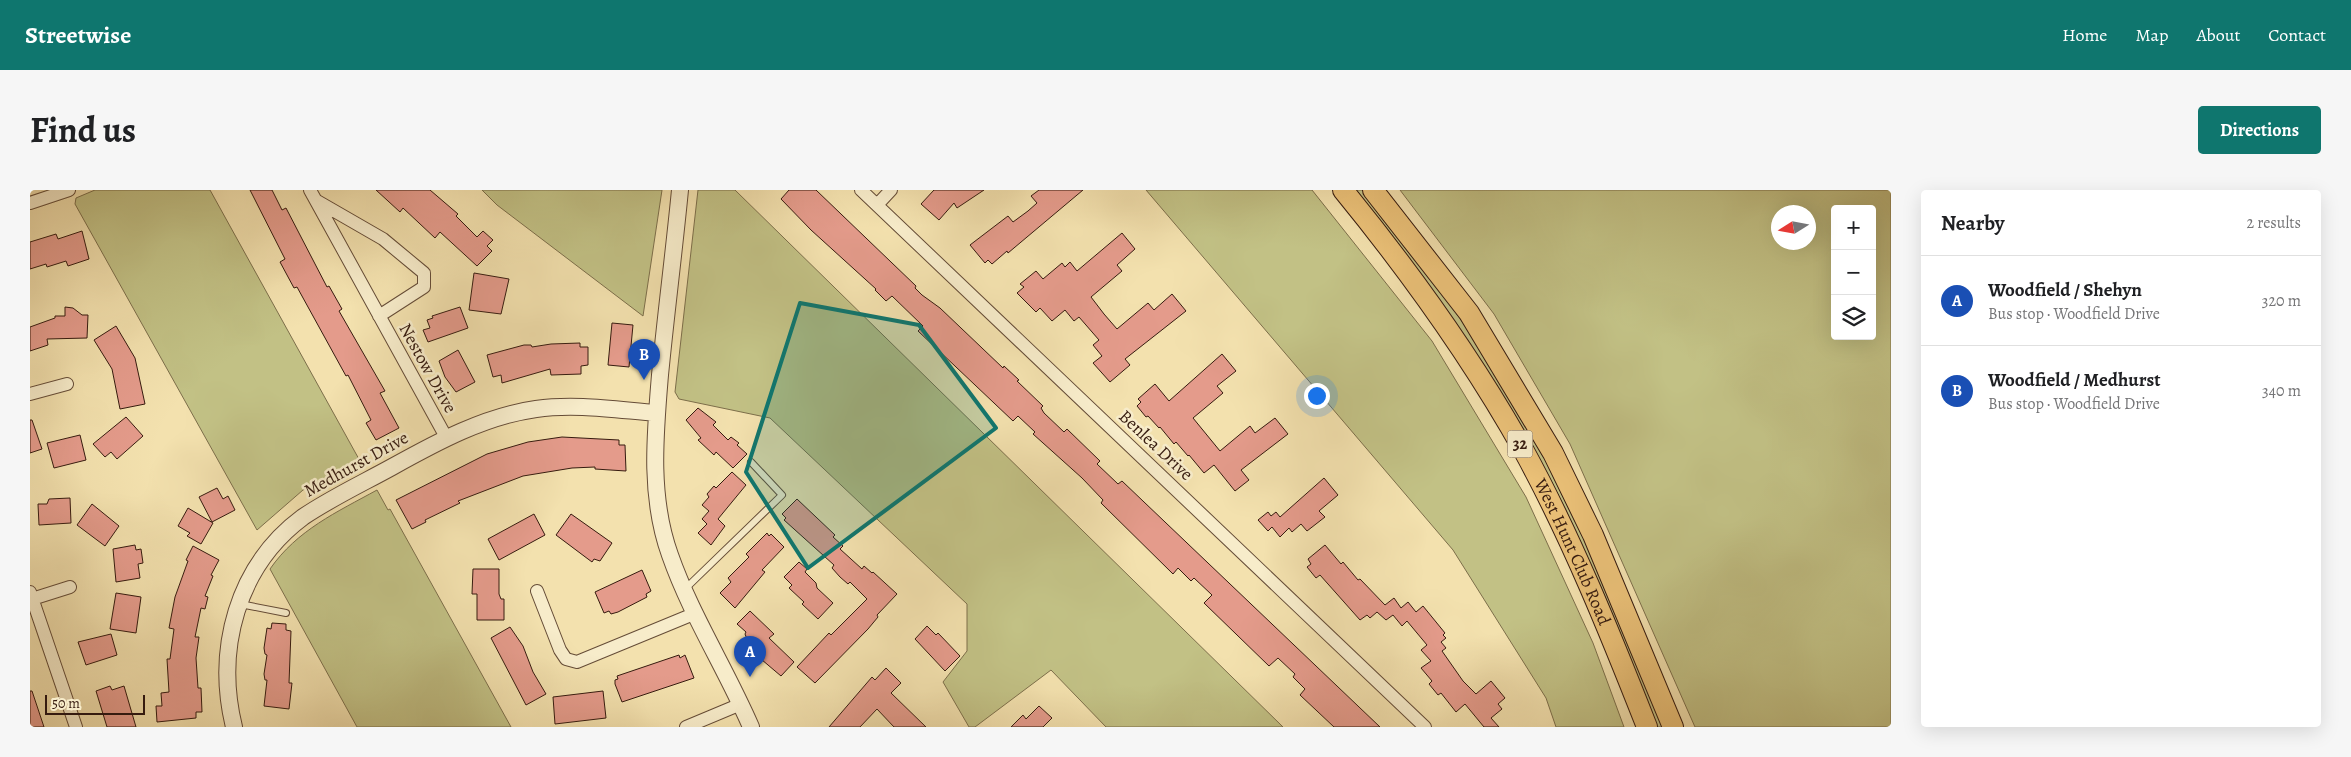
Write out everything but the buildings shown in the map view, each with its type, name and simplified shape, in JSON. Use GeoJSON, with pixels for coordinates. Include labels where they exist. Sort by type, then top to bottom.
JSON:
{"type":"FeatureCollection","features":[{"type":"Feature","properties":{"kind":"main road","name":"West Hunt Club Road"},"geometry":{"type":"LineString","coordinates":[[1343,190],[1452,332],[1523,450],[1569,540],[1647,727]]}},
{"type":"Feature","properties":{"kind":"main road","name":"West Hunt Club Road"},"geometry":{"type":"LineString","coordinates":[[1373,190],[1470,313],[1553,453],[1593,535],[1673,727]]}},
{"type":"Feature","properties":{"kind":"street"},"geometry":{"type":"LineString","coordinates":[[30,203],[69,190]]}},
{"type":"Feature","properties":{"kind":"street"},"geometry":{"type":"LineString","coordinates":[[680,190],[657,413],[654,460],[661,524],[670,555],[684,589],[751,727]]}},
{"type":"Feature","properties":{"kind":"street","name":"Benlea Drive"},"geometry":{"type":"LineString","coordinates":[[861,190],[1425,727]]}},
{"type":"Feature","properties":{"kind":"street"},"geometry":{"type":"LineString","coordinates":[[877,205],[892,190]]}},
{"type":"Feature","properties":{"kind":"street","name":"Nestow Drive"},"geometry":{"type":"LineString","coordinates":[[314,195],[383,240],[424,273],[424,287],[379,316]]}},
{"type":"Feature","properties":{"kind":"street","name":"Nestow Drive"},"geometry":{"type":"LineString","coordinates":[[314,195],[446,438]]}},
{"type":"Feature","properties":{"kind":"street"},"geometry":{"type":"LineString","coordinates":[[30,394],[67,384]]}},
{"type":"Feature","properties":{"kind":"street","name":"Medhurst Drive"},"geometry":{"type":"LineString","coordinates":[[234,727],[229,707],[228,645],[238,603],[245,584],[279,538],[303,518],[446,438],[505,416],[536,409],[587,407],[657,413]]}},
{"type":"Feature","properties":{"kind":"street"},"geometry":{"type":"LineString","coordinates":[[70,587],[31,596],[76,727]]}},
{"type":"Feature","properties":{"kind":"street"},"geometry":{"type":"LineString","coordinates":[[537,591],[560,650],[566,660],[577,662],[696,613]]}},
{"type":"Feature","properties":{"kind":"street"},"geometry":{"type":"LineString","coordinates":[[686,727],[741,704]]}},
{"type":"Feature","properties":{"kind":"lane"},"geometry":{"type":"LineString","coordinates":[[684,589],[782,495],[750,462]]}},
{"type":"Feature","properties":{"kind":"lane"},"geometry":{"type":"LineString","coordinates":[[238,603],[286,613]]}},
{"type":"Feature","properties":{"kind":"highlighted area"},"geometry":{"type":"Polygon","coordinates":[[[800,303],[919,325],[996,428],[808,568],[746,472],[800,303]]]}},
{"type":"Feature","properties":{"kind":"shaded area"},"geometry":{"type":"Polygon","coordinates":[[[95,190],[210,190],[360,461],[303,490],[257,530],[75,204],[76,198],[95,190]]]}},
{"type":"Feature","properties":{"kind":"shaded area"},"geometry":{"type":"Polygon","coordinates":[[[482,190],[662,190],[643,316],[497,205],[482,190]]]}},
{"type":"Feature","properties":{"kind":"shaded area"},"geometry":{"type":"Polygon","coordinates":[[[698,190],[735,190],[1283,727],[1106,727],[1051,670],[975,727],[969,727],[943,682],[967,651],[967,604],[770,418],[679,399],[675,392],[698,190]]]}},
{"type":"Feature","properties":{"kind":"shaded area"},"geometry":{"type":"Polygon","coordinates":[[[1146,190],[1312,190],[1432,341],[1526,497],[1593,643],[1624,727],[1556,727],[1546,698],[1453,550],[1146,190]]]}},
{"type":"Feature","properties":{"kind":"shaded area"},"geometry":{"type":"Polygon","coordinates":[[[1351,190],[1363,190],[1394,229],[1453,308],[1507,391],[1556,477],[1590,547],[1665,727],[1655,727],[1584,555],[1351,190]]]}},
{"type":"Feature","properties":{"kind":"shaded area"},"geometry":{"type":"Polygon","coordinates":[[[1400,190],[1891,190],[1891,727],[1695,727],[1570,444],[1494,314],[1400,190]]]}},
{"type":"Feature","properties":{"kind":"shaded area"},"geometry":{"type":"Polygon","coordinates":[[[377,490],[388,510],[390,509],[511,727],[357,727],[270,569],[292,543],[305,533],[333,514],[377,490]]]}},
{"type":"Feature","properties":{"kind":"place","name":"Woodfield / Medhurst"},"geometry":{"type":"Point","coordinates":[644,380]}},
{"type":"Feature","properties":{"kind":"place","name":"Woodfield / Shehyn"},"geometry":{"type":"Point","coordinates":[750,677]}}]}
